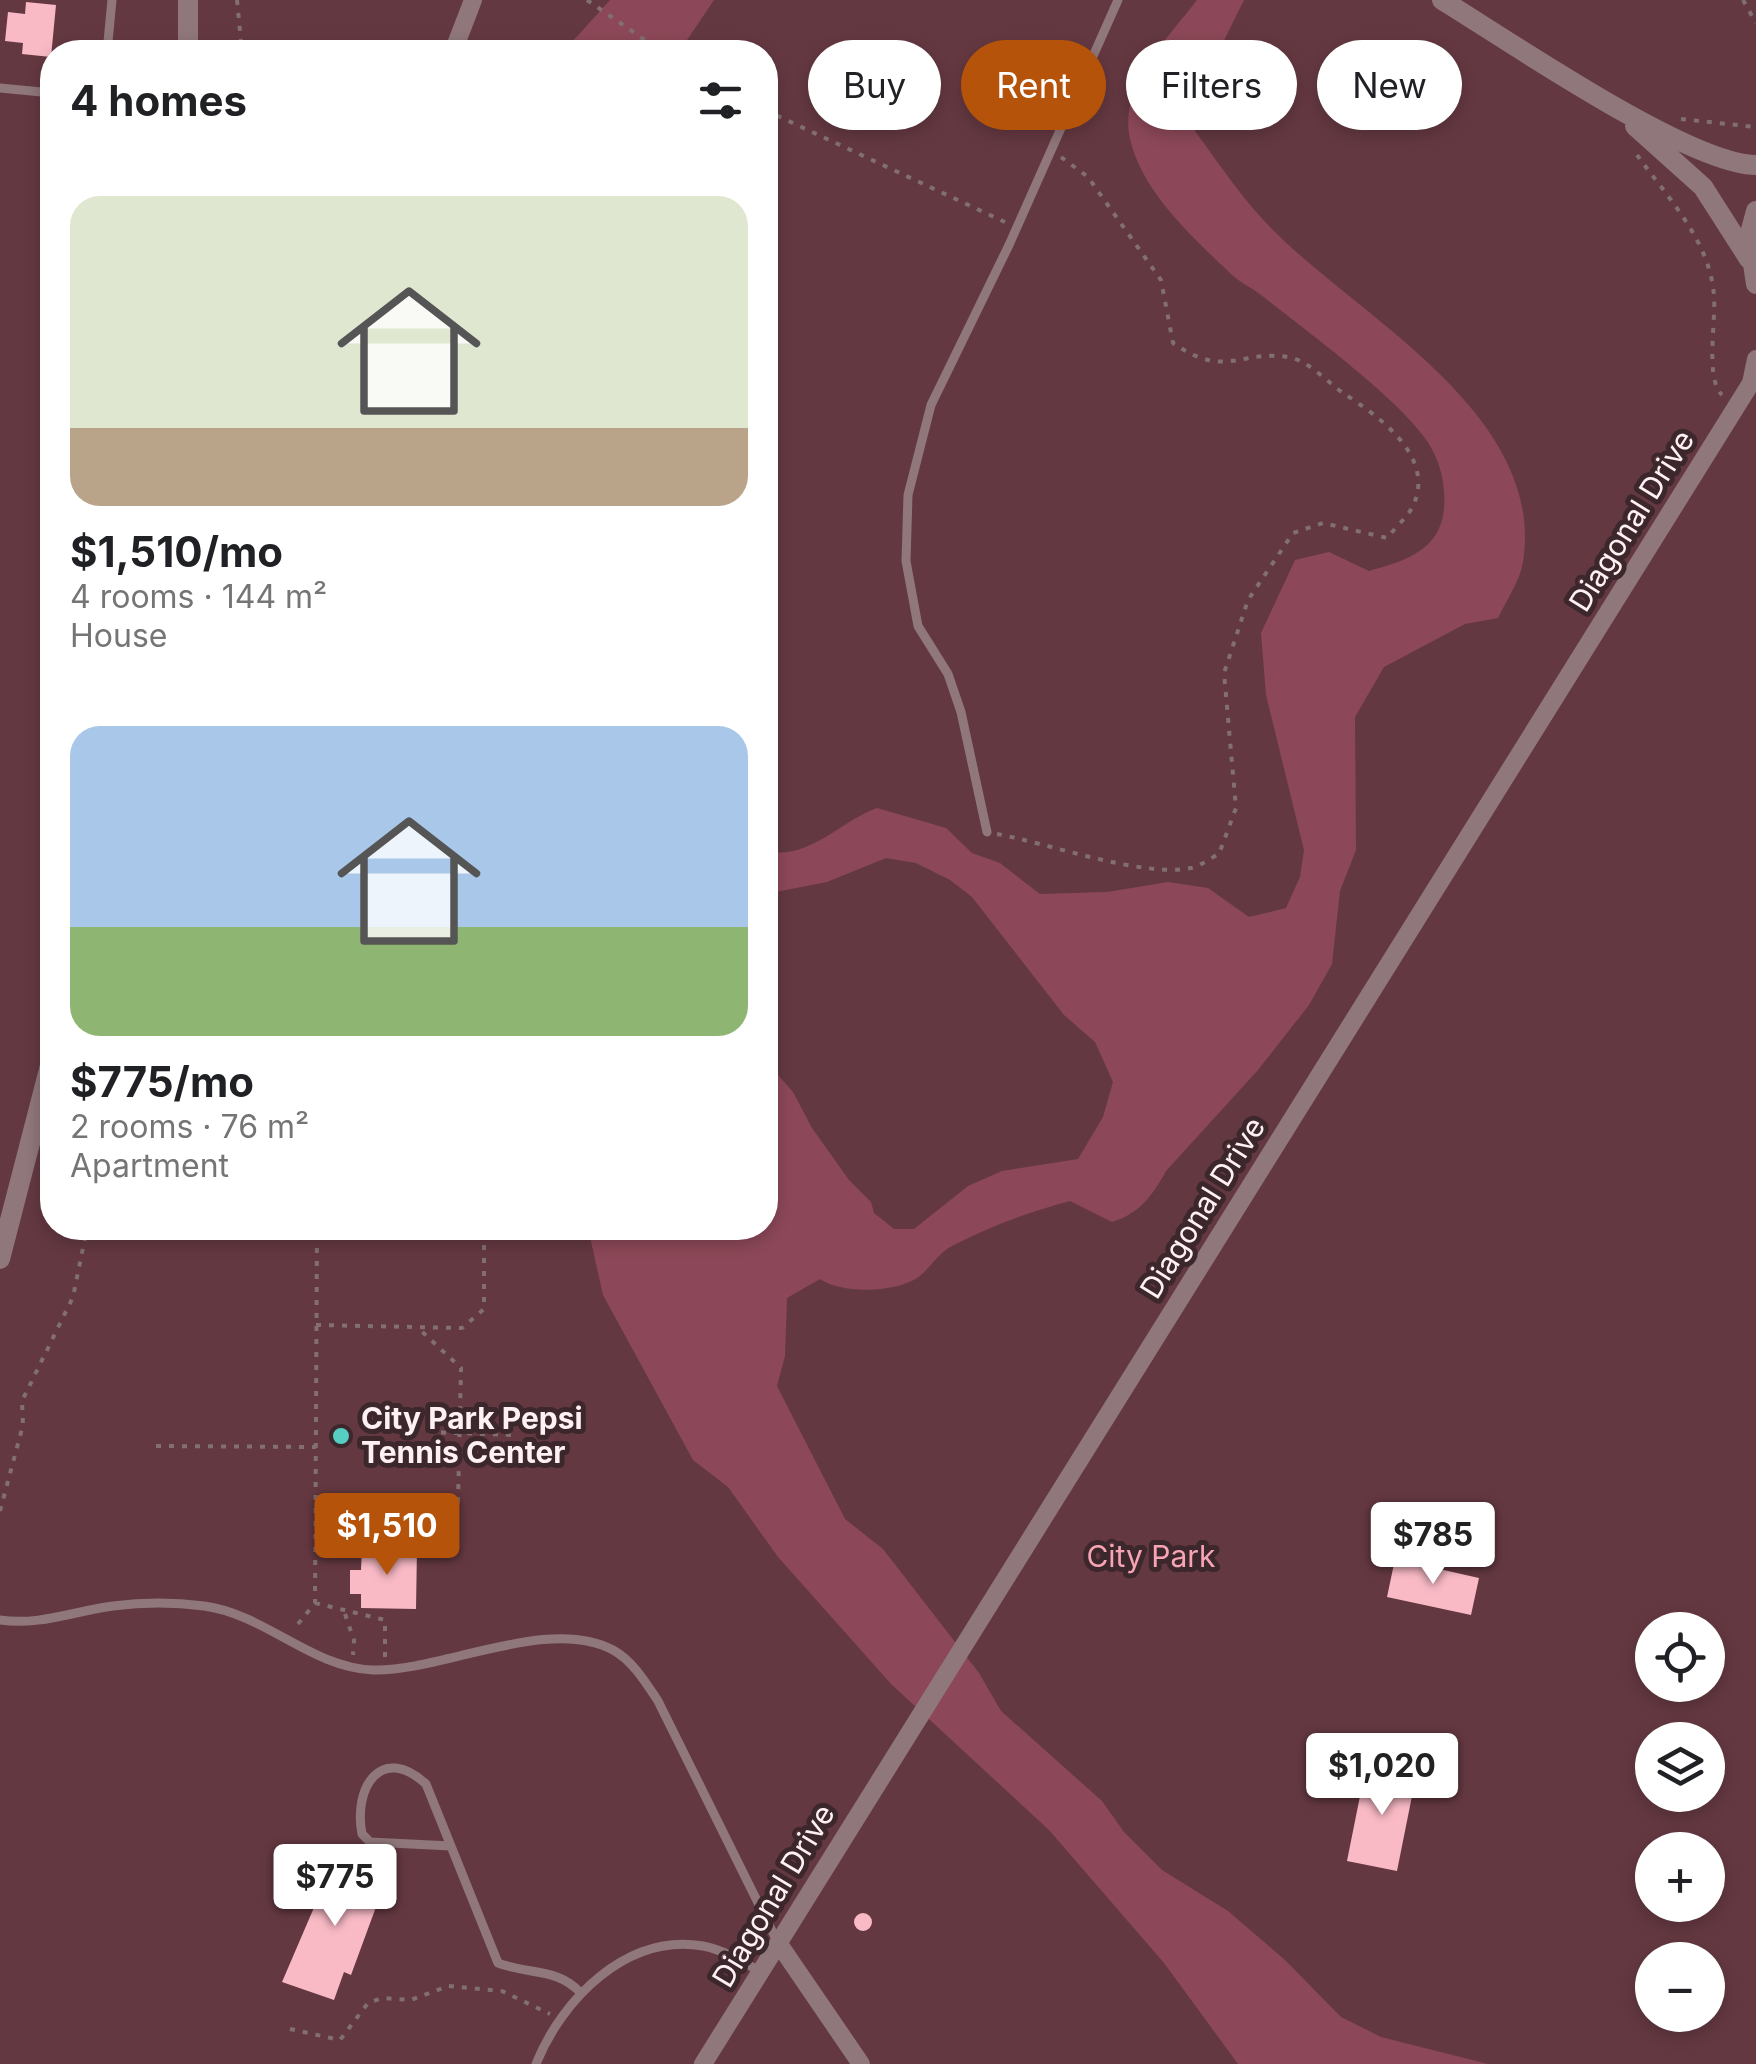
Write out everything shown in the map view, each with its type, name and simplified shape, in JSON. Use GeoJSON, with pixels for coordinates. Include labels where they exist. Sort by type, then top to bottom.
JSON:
{"type":"FeatureCollection","features":[{"type":"Feature","properties":{"kind":"street"},"geometry":{"type":"LineString","coordinates":[[188,0],[188,40]]}},
{"type":"Feature","properties":{"kind":"street"},"geometry":{"type":"LineString","coordinates":[[457,40],[473,0]]}},
{"type":"Feature","properties":{"kind":"street"},"geometry":{"type":"LineString","coordinates":[[1442,0],[1590,91],[1713,156],[1756,165]]}},
{"type":"Feature","properties":{"kind":"street"},"geometry":{"type":"LineString","coordinates":[[1590,91],[1684,165],[1703,187],[1749,260],[1756,284]]}},
{"type":"Feature","properties":{"kind":"street"},"geometry":{"type":"LineString","coordinates":[[1749,260],[1756,211]]}},
{"type":"Feature","properties":{"kind":"street","name":"Diagonal Drive"},"geometry":{"type":"LineString","coordinates":[[703,2064],[909,1728],[1753,381],[1756,358]]}},
{"type":"Feature","properties":{"kind":"street"},"geometry":{"type":"LineString","coordinates":[[0,1259],[40,1104]]}},
{"type":"Feature","properties":{"kind":"street"},"geometry":{"type":"LineString","coordinates":[[778,1944],[861,2064]]}},
{"type":"Feature","properties":{"kind":"lane"},"geometry":{"type":"LineString","coordinates":[[107,40],[112,0]]}},
{"type":"Feature","properties":{"kind":"lane"},"geometry":{"type":"LineString","coordinates":[[988,832],[954,693],[918,626],[906,561],[908,495],[931,405],[1118,0]]}},
{"type":"Feature","properties":{"kind":"lane"},"geometry":{"type":"LineString","coordinates":[[0,88],[40,92]]}},
{"type":"Feature","properties":{"kind":"lane"},"geometry":{"type":"LineString","coordinates":[[0,1620],[24,1622],[140,1603],[228,1609],[264,1623],[310,1650],[370,1670],[401,1670],[464,1652],[526,1642],[598,1645],[614,1651],[638,1671],[669,1722],[778,1944]]}},
{"type":"Feature","properties":{"kind":"lane"},"geometry":{"type":"LineString","coordinates":[[451,1846],[370,1842],[362,1834],[359,1820],[371,1776],[389,1767],[410,1770],[426,1784],[451,1846],[498,1963],[516,1970],[553,1972],[580,1992]]}},
{"type":"Feature","properties":{"kind":"lane"},"geometry":{"type":"LineString","coordinates":[[536,2064],[559,2019],[580,1992],[627,1959],[668,1946],[705,1946],[761,1972]]}},
{"type":"Feature","properties":{"kind":"path"},"geometry":{"type":"LineString","coordinates":[[238,0],[241,40]]}},
{"type":"Feature","properties":{"kind":"path"},"geometry":{"type":"LineString","coordinates":[[588,0],[645,40]]}},
{"type":"Feature","properties":{"kind":"path"},"geometry":{"type":"LineString","coordinates":[[1744,0],[1756,23]]}},
{"type":"Feature","properties":{"kind":"path"},"geometry":{"type":"LineString","coordinates":[[778,116],[1016,227]]}},
{"type":"Feature","properties":{"kind":"path"},"geometry":{"type":"LineString","coordinates":[[988,832],[1108,861],[1150,866],[1191,868],[1219,854],[1236,808],[1224,673],[1248,600],[1294,534],[1323,523],[1388,538],[1413,506],[1417,479],[1412,457],[1383,420],[1294,358],[1223,365],[1193,357],[1174,344],[1161,280],[1088,177],[1066,162],[1053,146]]}},
{"type":"Feature","properties":{"kind":"path"},"geometry":{"type":"LineString","coordinates":[[1631,147],[1701,245],[1714,296],[1716,390],[1736,408]]}},
{"type":"Feature","properties":{"kind":"path"},"geometry":{"type":"LineString","coordinates":[[0,1511],[24,1426],[22,1401],[72,1297],[84,1240]]}},
{"type":"Feature","properties":{"kind":"path"},"geometry":{"type":"LineString","coordinates":[[298,1624],[314,1603],[317,1240]]}},
{"type":"Feature","properties":{"kind":"path"},"geometry":{"type":"LineString","coordinates":[[316,1325],[462,1328],[484,1309],[484,1240]]}},
{"type":"Feature","properties":{"kind":"path"},"geometry":{"type":"LineString","coordinates":[[316,1504],[358,1537],[422,1538],[458,1502],[461,1368],[417,1328]]}},
{"type":"Feature","properties":{"kind":"path"},"geometry":{"type":"LineString","coordinates":[[428,1432],[513,1435]]}},
{"type":"Feature","properties":{"kind":"path"},"geometry":{"type":"LineString","coordinates":[[156,1446],[316,1447]]}},
{"type":"Feature","properties":{"kind":"path"},"geometry":{"type":"LineString","coordinates":[[314,1603],[345,1614],[385,1620],[384,1660],[373,1659]]}},
{"type":"Feature","properties":{"kind":"path"},"geometry":{"type":"LineString","coordinates":[[345,1614],[354,1640],[353,1654],[364,1658]]}},
{"type":"Feature","properties":{"kind":"path"},"geometry":{"type":"LineString","coordinates":[[290,2029],[340,2040],[368,2003],[382,1998],[411,2000],[448,1986],[502,1991],[559,2019]]}},
{"type":"Feature","properties":{"kind":"green space","name":"City Park"},"geometry":{"type":"Polygon","coordinates":[[[0,0],[1756,0],[1756,2064],[0,2064],[0,0]]]}},
{"type":"Feature","properties":{"kind":"shaded area"},"geometry":{"type":"Polygon","coordinates":[[[610,0],[714,0],[687,40],[574,40],[610,0]]]}},
{"type":"Feature","properties":{"kind":"shaded area"},"geometry":{"type":"Polygon","coordinates":[[[1197,0],[1244,0],[1224,40],[1166,40],[1197,0]]]}},
{"type":"Feature","properties":{"kind":"shaded area"},"geometry":{"type":"Polygon","coordinates":[[[1129,130],[1195,130],[1243,197],[1276,233],[1441,375],[1478,417],[1506,461],[1523,510],[1523,562],[1498,618],[1465,624],[1384,667],[1355,717],[1356,850],[1340,891],[1332,964],[1309,1005],[1258,1070],[1166,1171],[1144,1203],[1112,1222],[1070,1201],[1025,1215],[952,1246],[917,1278],[895,1287],[854,1289],[820,1279],[787,1298],[785,1356],[777,1386],[845,1519],[883,1549],[979,1673],[1001,1711],[1102,1801],[1124,1832],[1162,1870],[1228,1911],[1285,1960],[1341,2017],[1381,2037],[1488,2064],[1238,2064],[1164,1963],[1049,1830],[891,1684],[778,1557],[728,1487],[693,1460],[603,1295],[591,1240],[778,1240],[778,1075],[849,1180],[871,1202],[874,1213],[894,1229],[914,1229],[968,1186],[1002,1171],[1078,1159],[1103,1117],[1113,1082],[1095,1042],[1064,1015],[972,897],[950,880],[916,863],[886,858],[827,882],[778,891],[778,853],[810,845],[877,808],[946,828],[972,853],[1000,863],[1040,894],[1107,892],[1168,882],[1208,888],[1249,917],[1286,908],[1300,877],[1304,850],[1266,695],[1261,633],[1295,560],[1329,552],[1369,571],[1407,558],[1428,544],[1436,535],[1444,509],[1441,472],[1425,438],[1393,403],[1232,275],[1183,227],[1145,177],[1129,130]]]}},
{"type":"Feature","properties":{"kind":"building"},"geometry":{"type":"Polygon","coordinates":[[[26,2],[56,5],[53,40],[40,40],[40,56],[22,54],[23,43],[5,41],[8,12],[25,14],[26,2]]]}},
{"type":"Feature","properties":{"kind":"building"},"geometry":{"type":"Polygon","coordinates":[[[362,1547],[417,1547],[416,1609],[361,1608],[361,1594],[350,1594],[350,1570],[361,1570],[362,1547]]]}},
{"type":"Feature","properties":{"kind":"building"},"geometry":{"type":"Polygon","coordinates":[[[1395,1559],[1479,1578],[1471,1615],[1387,1597],[1395,1559]]]}},
{"type":"Feature","properties":{"kind":"building"},"geometry":{"type":"Polygon","coordinates":[[[1366,1766],[1416,1776],[1397,1871],[1347,1861],[1366,1766]]]}},
{"type":"Feature","properties":{"kind":"building"},"geometry":{"type":"Polygon","coordinates":[[[337,1854],[371,1866],[368,1872],[381,1877],[370,1905],[376,1907],[351,1975],[344,1972],[334,2000],[282,1982],[337,1854]]]}},
{"type":"Feature","properties":{"kind":"building"},"geometry":{"type":"Polygon","coordinates":[[[863,1913],[872,1922],[863,1931],[854,1922],[863,1913]]]}},
{"type":"Feature","properties":{"kind":"place","name":"City Park Pepsi Tennis Center"},"geometry":{"type":"Point","coordinates":[341,1436]}}]}
